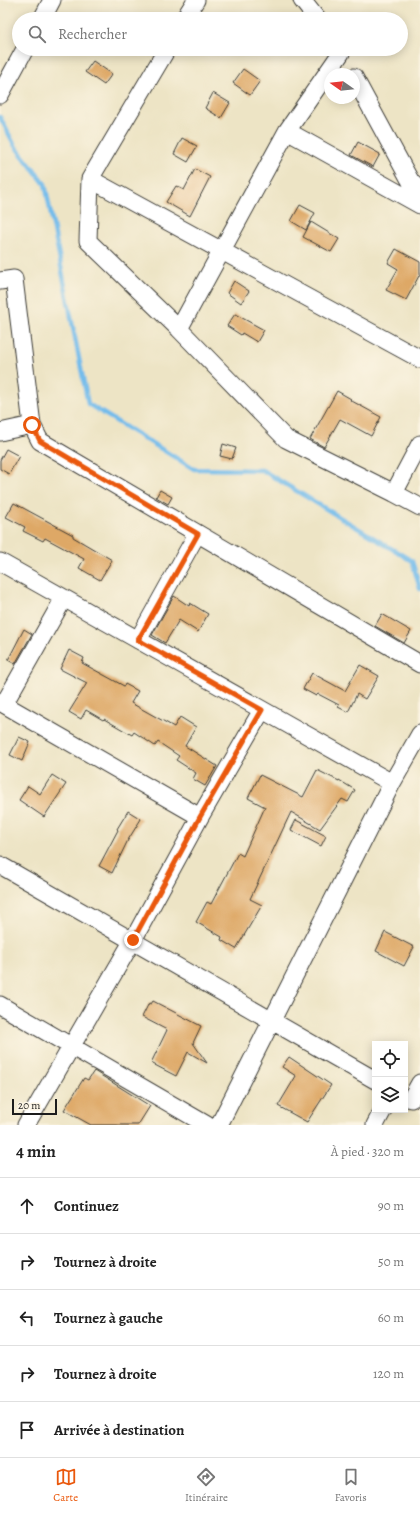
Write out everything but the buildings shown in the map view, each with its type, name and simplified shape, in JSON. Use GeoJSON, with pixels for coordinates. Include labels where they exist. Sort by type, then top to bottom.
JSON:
{"type":"FeatureCollection","features":[{"type":"Feature","properties":{"kind":"street"},"geometry":{"type":"LineString","coordinates":[[46,12],[52,0]]}},
{"type":"Feature","properties":{"kind":"street"},"geometry":{"type":"LineString","coordinates":[[188,12],[196,0]]}},
{"type":"Feature","properties":{"kind":"street"},"geometry":{"type":"LineString","coordinates":[[302,0],[311,12]]}},
{"type":"Feature","properties":{"kind":"street"},"geometry":{"type":"LineString","coordinates":[[0,95],[21,56]]}},
{"type":"Feature","properties":{"kind":"street"},"geometry":{"type":"LineString","coordinates":[[163,56],[90,179],[88,241],[179,329],[286,439],[420,507]]}},
{"type":"Feature","properties":{"kind":"street"},"geometry":{"type":"LineString","coordinates":[[179,329],[287,131],[336,56]]}},
{"type":"Feature","properties":{"kind":"street"},"geometry":{"type":"LineString","coordinates":[[342,56],[349,68]]}},
{"type":"Feature","properties":{"kind":"street"},"geometry":{"type":"LineString","coordinates":[[360,88],[411,182],[420,190]]}},
{"type":"Feature","properties":{"kind":"street"},"geometry":{"type":"LineString","coordinates":[[287,131],[420,205]]}},
{"type":"Feature","properties":{"kind":"street"},"geometry":{"type":"LineString","coordinates":[[90,179],[420,359]]}},
{"type":"Feature","properties":{"kind":"street"},"geometry":{"type":"LineString","coordinates":[[0,282],[14,278],[32,425],[40,441],[420,664]]}},
{"type":"Feature","properties":{"kind":"street"},"geometry":{"type":"LineString","coordinates":[[0,432],[32,425]]}},
{"type":"Feature","properties":{"kind":"street"},"geometry":{"type":"LineString","coordinates":[[394,493],[420,444]]}},
{"type":"Feature","properties":{"kind":"street"},"geometry":{"type":"LineString","coordinates":[[138,640],[198,534]]}},
{"type":"Feature","properties":{"kind":"street"},"geometry":{"type":"LineString","coordinates":[[0,562],[392,784]]}},
{"type":"Feature","properties":{"kind":"street"},"geometry":{"type":"LineString","coordinates":[[64,598],[2,703],[200,817]]}},
{"type":"Feature","properties":{"kind":"street"},"geometry":{"type":"LineString","coordinates":[[26,1125],[133,940],[200,817],[262,710]]}},
{"type":"Feature","properties":{"kind":"street"},"geometry":{"type":"LineString","coordinates":[[219,1125],[392,784],[420,734]]}},
{"type":"Feature","properties":{"kind":"street"},"geometry":{"type":"LineString","coordinates":[[0,864],[372,1078]]}},
{"type":"Feature","properties":{"kind":"street"},"geometry":{"type":"LineString","coordinates":[[0,1005],[207,1125]]}},
{"type":"Feature","properties":{"kind":"street"},"geometry":{"type":"LineString","coordinates":[[412,1100],[420,1083]]}},
{"type":"Feature","properties":{"kind":"street"},"geometry":{"type":"LineString","coordinates":[[375,1125],[381,1113]]}},
{"type":"Feature","properties":{"kind":"waterway"},"geometry":{"type":"LineString","coordinates":[[0,117],[15,146],[45,184],[88,404],[194,469],[262,470],[412,561],[420,589]]}},
{"type":"Feature","properties":{"kind":"route"},"geometry":{"type":"LineString","coordinates":[[32,425],[40,441],[198,534],[138,640],[262,710],[200,817],[133,940]]}}]}
